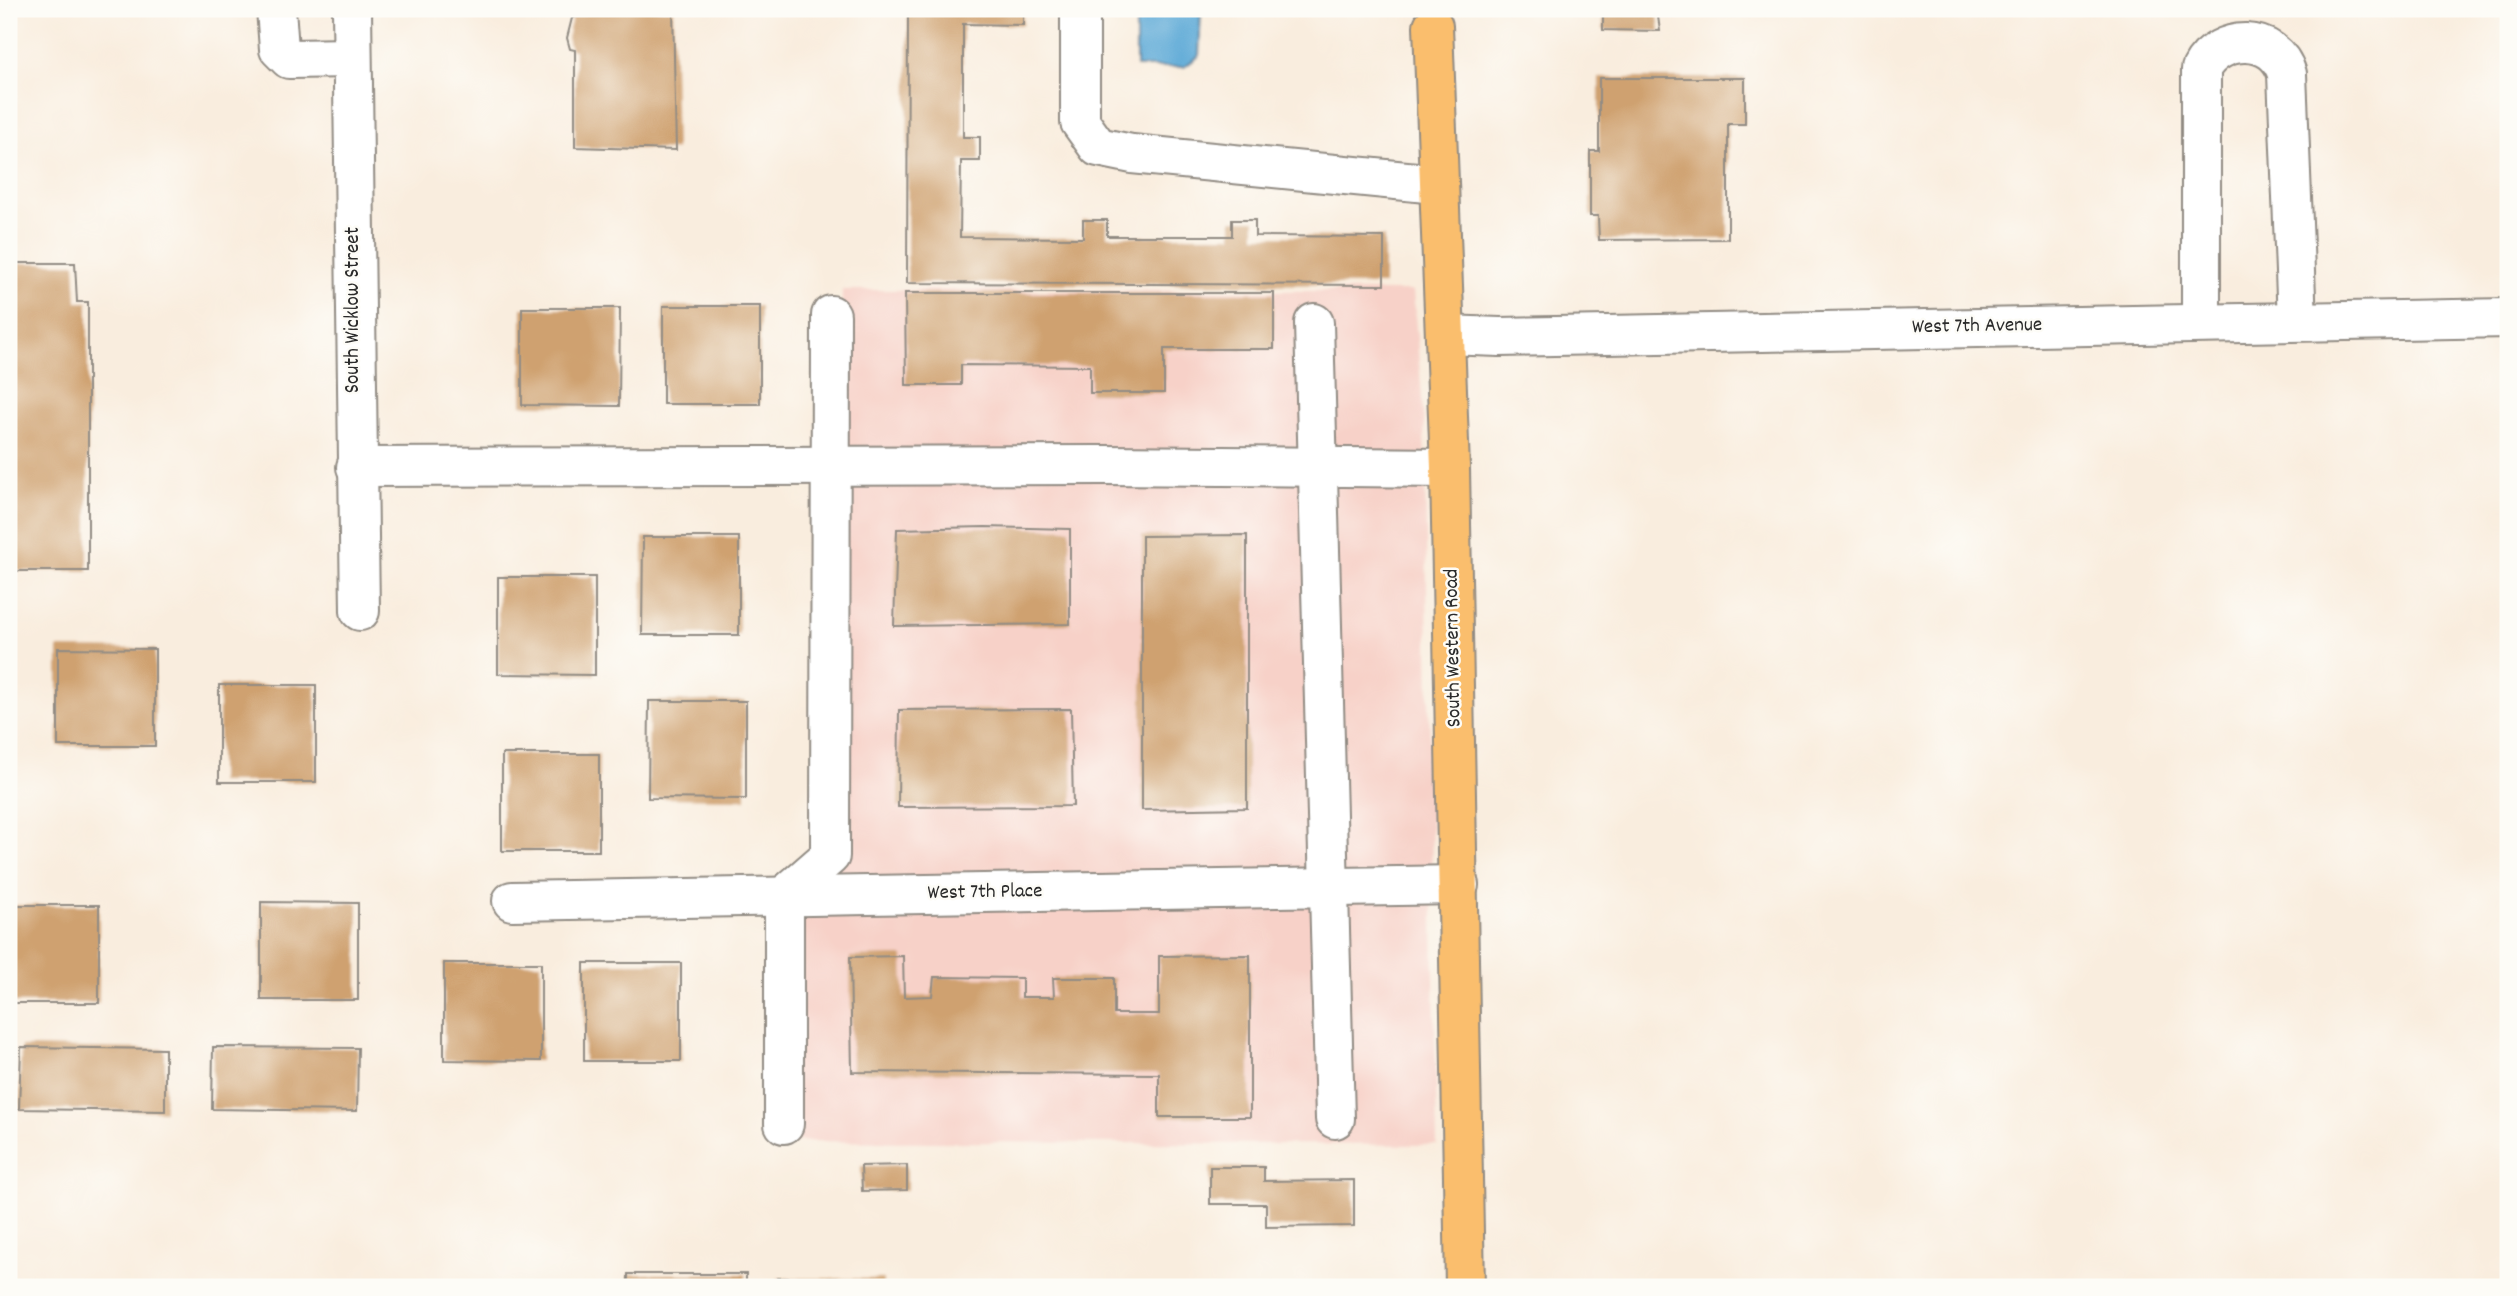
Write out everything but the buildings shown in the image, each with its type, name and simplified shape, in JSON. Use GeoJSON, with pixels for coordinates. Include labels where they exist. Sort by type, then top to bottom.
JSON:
{"type":"FeatureCollection","features":[{"type":"Feature","properties":{"kind":"main road","name":"South Western Road"},"geometry":{"type":"LineString","coordinates":[[1433,17],[1437,184],[1450,468],[1465,1287]]}},
{"type":"Feature","properties":{"kind":"street"},"geometry":{"type":"LineString","coordinates":[[276,9],[279,49],[289,60],[352,58]]}},
{"type":"Feature","properties":{"kind":"street","name":"South Wicklow Street"},"geometry":{"type":"LineString","coordinates":[[352,9],[360,611]]}},
{"type":"Feature","properties":{"kind":"street"},"geometry":{"type":"LineString","coordinates":[[1080,9],[1080,122],[1098,147],[1132,154],[1437,184]]}},
{"type":"Feature","properties":{"kind":"street"},"geometry":{"type":"LineString","coordinates":[[2201,323],[2201,69],[2208,56],[2219,47],[2262,44],[2276,51],[2283,60],[2287,74],[2297,321]]}},
{"type":"Feature","properties":{"kind":"street"},"geometry":{"type":"LineString","coordinates":[[784,1124],[784,896],[830,856],[831,315]]}},
{"type":"Feature","properties":{"kind":"street","name":"West 7th Avenue"},"geometry":{"type":"LineString","coordinates":[[1445,334],[1500,337],[2508,318]]}},
{"type":"Feature","properties":{"kind":"street"},"geometry":{"type":"LineString","coordinates":[[1314,323],[1335,1119]]}},
{"type":"Feature","properties":{"kind":"street"},"geometry":{"type":"LineString","coordinates":[[356,467],[830,465],[1450,468]]}},
{"type":"Feature","properties":{"kind":"street","name":"West 7th Place"},"geometry":{"type":"LineString","coordinates":[[512,901],[1459,885]]}},
{"type":"Feature","properties":{"kind":"shaded area"},"geometry":{"type":"Polygon","coordinates":[[[842,290],[1413,291],[1424,422],[1437,1145],[771,1141],[774,907],[829,845],[842,290]]]}},
{"type":"Feature","properties":{"kind":"water"},"geometry":{"type":"Polygon","coordinates":[[[1136,9],[1201,9],[1199,56],[1184,67],[1136,67],[1136,9]]]}}]}
